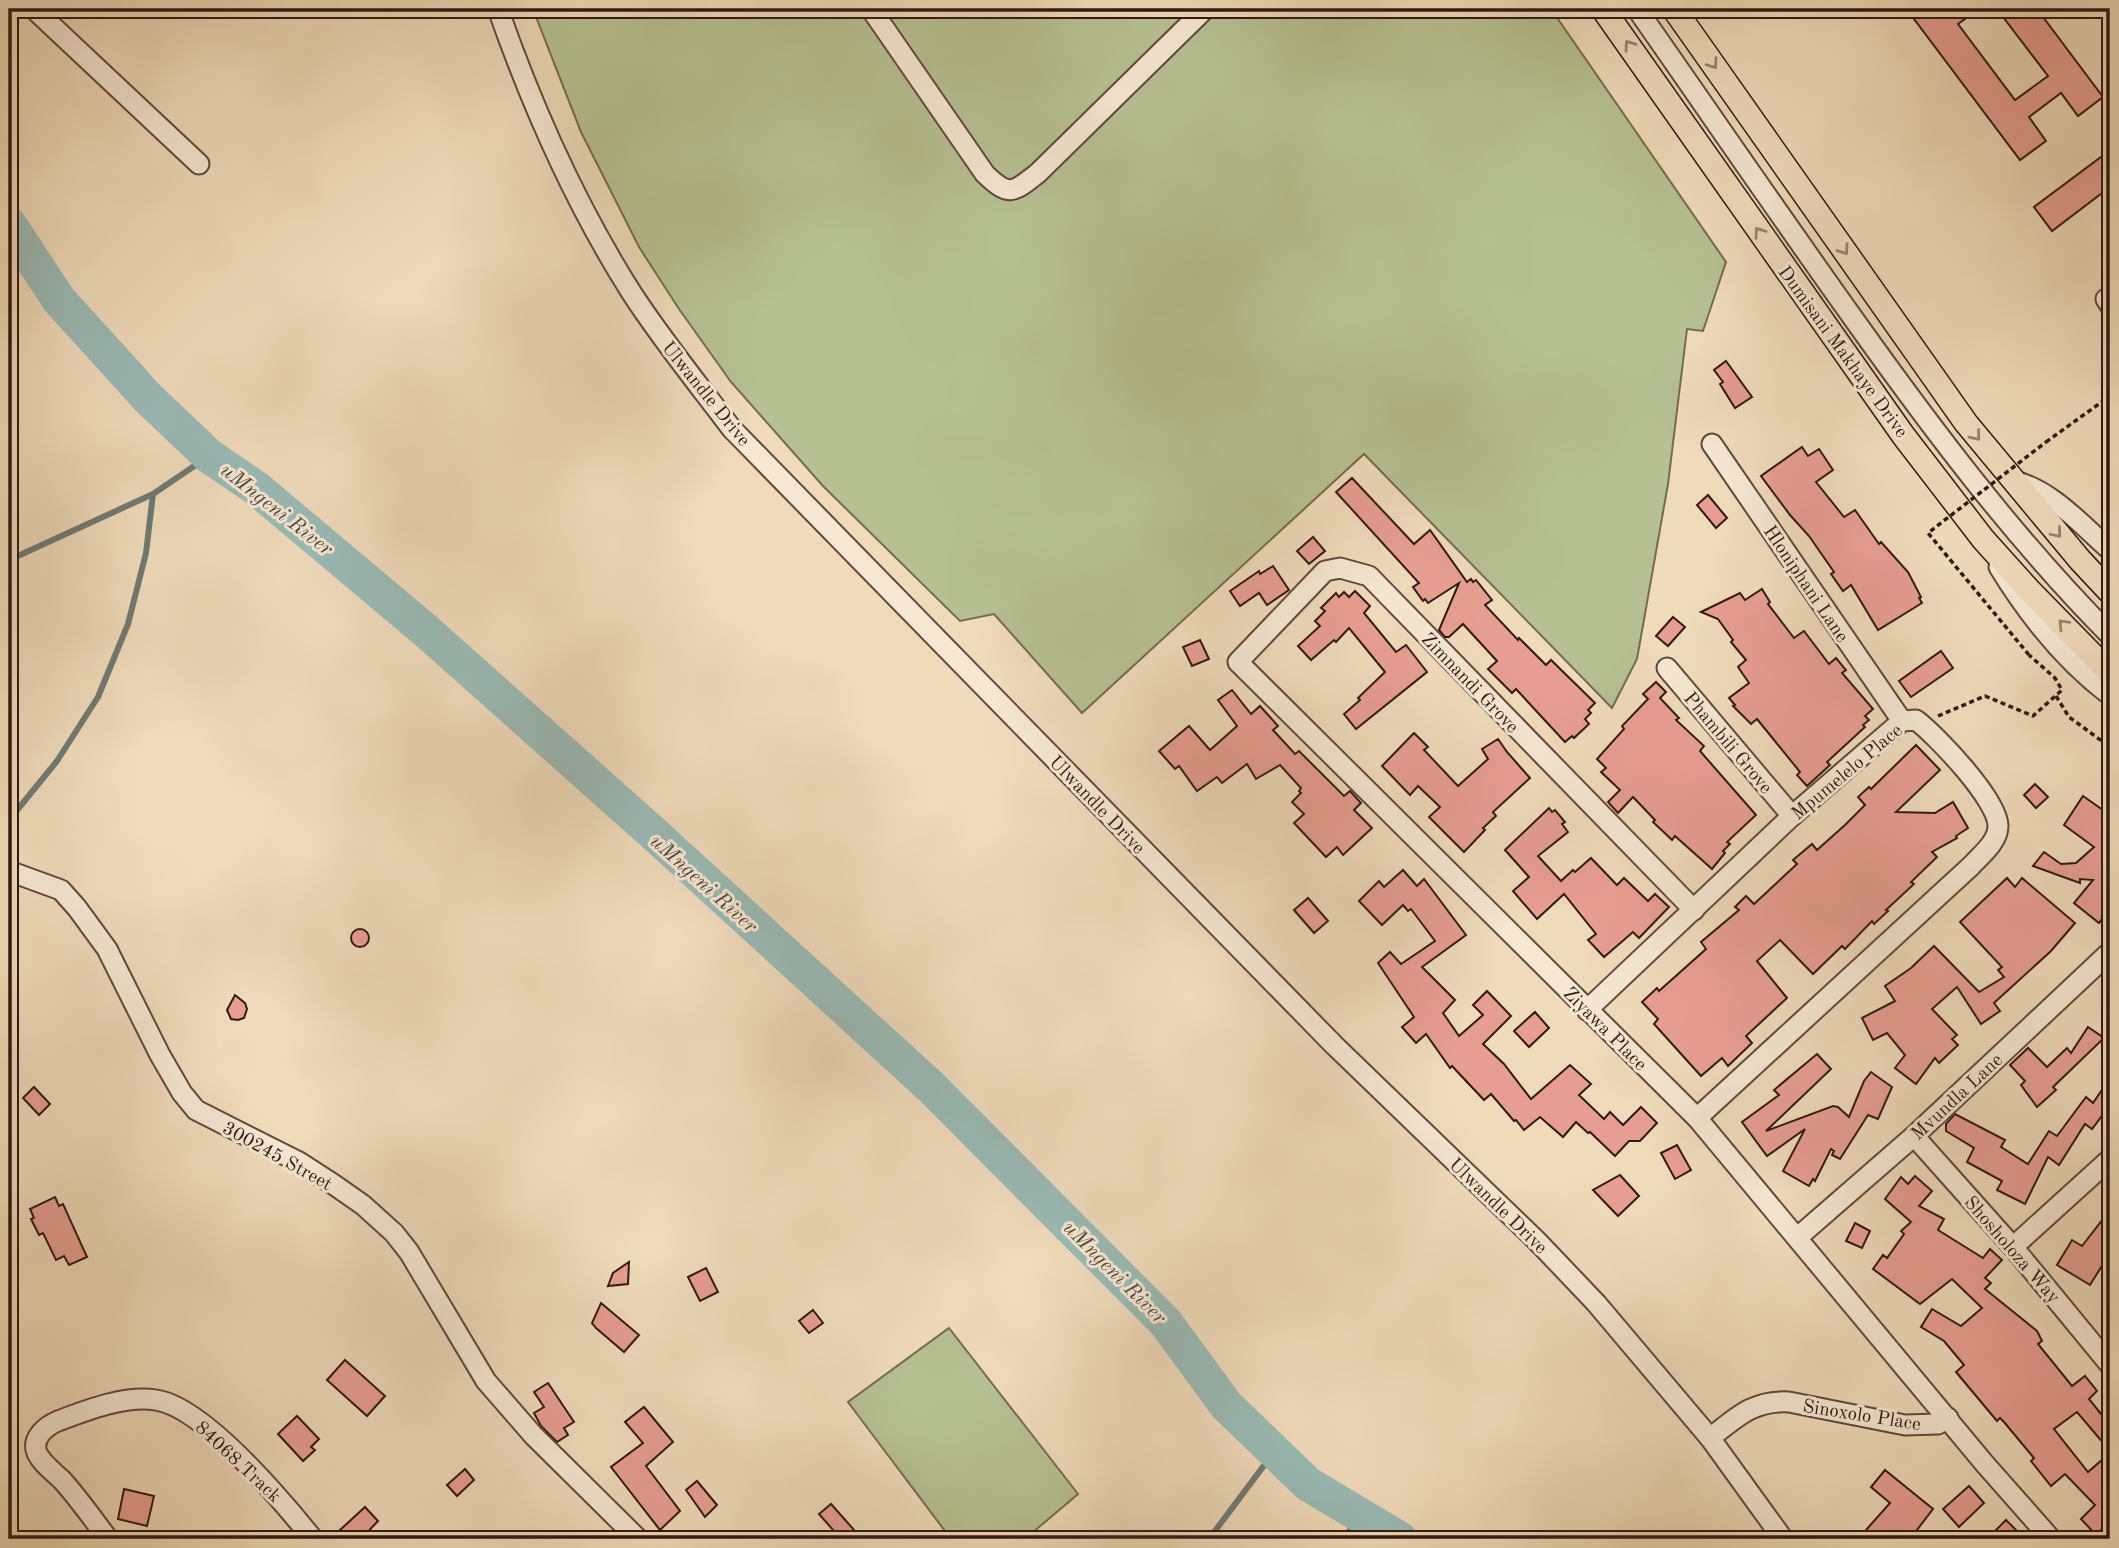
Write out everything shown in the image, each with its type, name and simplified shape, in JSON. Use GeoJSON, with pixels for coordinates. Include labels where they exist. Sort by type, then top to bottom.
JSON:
{"type":"FeatureCollection","features":[{"type":"Feature","properties":{"kind":"main road","name":"Dumisani Makhaye Drive"},"geometry":{"type":"LineString","coordinates":[[1604,9],[1840,347],[1983,539],[2110,673]]}},
{"type":"Feature","properties":{"kind":"main road"},"geometry":{"type":"LineString","coordinates":[[1674,9],[1966,423],[2110,592]]}},
{"type":"Feature","properties":{"kind":"street"},"geometry":{"type":"LineString","coordinates":[[34,9],[199,163]]}},
{"type":"Feature","properties":{"kind":"street","name":"Ulwandle Drive"},"geometry":{"type":"LineString","coordinates":[[498,9],[550,137],[590,221],[631,292],[732,429],[1334,1045],[1537,1241],[1596,1303],[1710,1438],[1783,1539]]}},
{"type":"Feature","properties":{"kind":"street"},"geometry":{"type":"LineString","coordinates":[[871,9],[985,174],[1001,189],[1008,191],[1020,187],[1038,173],[1205,9]]}},
{"type":"Feature","properties":{"kind":"street"},"geometry":{"type":"LineString","coordinates":[[1637,9],[1819,270],[1955,458],[2015,532],[2110,635]]}},
{"type":"Feature","properties":{"kind":"street","name":"Hloniphani Lane"},"geometry":{"type":"LineString","coordinates":[[1712,444],[1902,721]]}},
{"type":"Feature","properties":{"kind":"street"},"geometry":{"type":"LineString","coordinates":[[2013,481],[2029,485],[2048,498],[2110,550]]}},
{"type":"Feature","properties":{"kind":"street"},"geometry":{"type":"LineString","coordinates":[[1983,539],[2012,589],[2036,622],[2089,680],[2110,695]]}},
{"type":"Feature","properties":{"kind":"street","name":"Zimnandi Grove"},"geometry":{"type":"LineString","coordinates":[[1238,662],[1325,571],[1340,568],[1369,576],[1694,910]]}},
{"type":"Feature","properties":{"kind":"street","name":"Ziyawa Place"},"geometry":{"type":"LineString","coordinates":[[1238,662],[1697,1118],[1948,1418]]}},
{"type":"Feature","properties":{"kind":"street","name":"Phambili Grove"},"geometry":{"type":"LineString","coordinates":[[1667,668],[1792,816]]}},
{"type":"Feature","properties":{"kind":"street","name":"Mpumelelo Place"},"geometry":{"type":"LineString","coordinates":[[1587,1010],[1792,816],[1902,721],[1916,720],[1935,735],[1995,811],[1998,828],[1991,845],[1697,1118]]}},
{"type":"Feature","properties":{"kind":"street","name":"300245 Street"},"geometry":{"type":"LineString","coordinates":[[9,871],[61,890],[77,908],[107,949],[160,1055],[182,1093],[196,1110],[299,1162],[363,1205],[394,1233],[409,1252],[486,1381],[533,1435],[638,1539]]}},
{"type":"Feature","properties":{"kind":"street","name":"Mvundla Lane"},"geometry":{"type":"LineString","coordinates":[[1798,1237],[1914,1136],[2110,952]]}},
{"type":"Feature","properties":{"kind":"street","name":"Shosholoza Way"},"geometry":{"type":"LineString","coordinates":[[1914,1136],[2013,1247],[2110,1365]]}},
{"type":"Feature","properties":{"kind":"street"},"geometry":{"type":"LineString","coordinates":[[2013,1247],[2110,1159]]}},
{"type":"Feature","properties":{"kind":"street","name":"84068 Track"},"geometry":{"type":"LineString","coordinates":[[108,1539],[62,1480],[39,1457],[37,1443],[43,1430],[62,1420],[108,1405],[142,1399],[164,1402],[199,1422],[278,1496],[313,1539]]}},
{"type":"Feature","properties":{"kind":"street","name":"Sinoxolo Place"},"geometry":{"type":"LineString","coordinates":[[1710,1438],[1740,1415],[1757,1405],[1772,1401],[1905,1425],[1938,1424],[1948,1418],[2051,1539]]}},
{"type":"Feature","properties":{"kind":"path"},"geometry":{"type":"LineString","coordinates":[[1921,724],[1985,696],[2033,716],[2062,690],[2055,678],[2029,655],[1928,533],[2110,396]]}},
{"type":"Feature","properties":{"kind":"path"},"geometry":{"type":"LineString","coordinates":[[2056,695],[2069,717],[2110,747]]}},
{"type":"Feature","properties":{"kind":"green space"},"geometry":{"type":"Polygon","coordinates":[[[533,9],[1551,9],[1726,262],[1703,331],[1687,329],[1668,484],[1637,659],[1612,708],[1364,454],[1082,713],[994,614],[960,621],[823,486],[731,382],[639,247],[581,132],[533,9]]]}},
{"type":"Feature","properties":{"kind":"green space"},"geometry":{"type":"Polygon","coordinates":[[[949,1328],[1078,1494],[1025,1539],[951,1539],[848,1402],[949,1328]]]}},
{"type":"Feature","properties":{"kind":"building"},"geometry":{"type":"Polygon","coordinates":[[[1928,9],[1979,9],[1958,24],[2015,100],[2048,76],[1997,9],[2037,9],[2103,97],[2078,116],[2061,93],[2029,117],[2046,141],[2020,160],[1914,19],[1928,9]]]}},
{"type":"Feature","properties":{"kind":"building"},"geometry":{"type":"Polygon","coordinates":[[[2101,157],[2110,169],[2110,187],[2052,231],[2034,207],[2101,157]]]}},
{"type":"Feature","properties":{"kind":"building"},"geometry":{"type":"Polygon","coordinates":[[[1726,361],[1752,397],[1735,408],[1714,370],[1726,361]]]}},
{"type":"Feature","properties":{"kind":"building"},"geometry":{"type":"Polygon","coordinates":[[[1802,447],[1808,456],[1819,449],[1833,470],[1816,482],[1844,517],[1855,510],[1879,544],[1881,542],[1908,572],[1921,597],[1919,598],[1922,603],[1878,630],[1851,585],[1843,591],[1831,574],[1834,572],[1809,536],[1761,476],[1802,447]]]}},
{"type":"Feature","properties":{"kind":"building"},"geometry":{"type":"Polygon","coordinates":[[[1352,478],[1414,544],[1430,530],[1467,582],[1476,580],[1492,600],[1485,605],[1518,640],[1519,638],[1546,665],[1551,660],[1595,703],[1588,710],[1591,713],[1585,719],[1589,724],[1574,738],[1572,736],[1565,742],[1516,689],[1512,693],[1488,669],[1497,661],[1463,624],[1449,637],[1445,637],[1439,630],[1459,583],[1428,603],[1425,599],[1423,601],[1413,587],[1419,583],[1336,492],[1352,478]]]}},
{"type":"Feature","properties":{"kind":"building"},"geometry":{"type":"Polygon","coordinates":[[[1708,495],[1727,518],[1716,528],[1697,505],[1708,495]]]}},
{"type":"Feature","properties":{"kind":"building"},"geometry":{"type":"Polygon","coordinates":[[[1313,537],[1325,551],[1309,564],[1297,551],[1313,537]]]}},
{"type":"Feature","properties":{"kind":"building"},"geometry":{"type":"Polygon","coordinates":[[[1273,566],[1289,590],[1267,605],[1259,593],[1240,606],[1230,591],[1259,571],[1260,574],[1273,566]]]}},
{"type":"Feature","properties":{"kind":"building"},"geometry":{"type":"Polygon","coordinates":[[[1762,589],[1770,602],[1768,604],[1794,638],[1804,631],[1829,664],[1836,658],[1846,670],[1842,673],[1873,709],[1865,716],[1869,720],[1863,725],[1865,727],[1827,762],[1830,765],[1807,786],[1797,775],[1800,772],[1757,719],[1751,724],[1733,706],[1735,705],[1729,698],[1749,683],[1738,667],[1746,660],[1731,642],[1733,640],[1718,619],[1701,612],[1740,593],[1745,600],[1762,589]]]}},
{"type":"Feature","properties":{"kind":"building"},"geometry":{"type":"Polygon","coordinates":[[[1355,591],[1370,606],[1364,613],[1396,652],[1406,645],[1427,672],[1356,729],[1344,714],[1385,672],[1349,628],[1336,642],[1334,640],[1311,660],[1298,646],[1320,626],[1315,621],[1325,611],[1321,608],[1336,593],[1339,597],[1344,592],[1349,597],[1355,591]]]}},
{"type":"Feature","properties":{"kind":"building"},"geometry":{"type":"Polygon","coordinates":[[[1673,617],[1685,627],[1668,646],[1656,636],[1673,617]]]}},
{"type":"Feature","properties":{"kind":"building"},"geometry":{"type":"Polygon","coordinates":[[[1200,640],[1209,659],[1192,666],[1183,647],[1200,640]]]}},
{"type":"Feature","properties":{"kind":"building"},"geometry":{"type":"Polygon","coordinates":[[[1941,651],[1953,668],[1911,697],[1899,681],[1941,651]]]}},
{"type":"Feature","properties":{"kind":"building"},"geometry":{"type":"Polygon","coordinates":[[[1656,682],[1666,692],[1660,698],[1679,718],[1676,720],[1704,746],[1700,751],[1756,815],[1727,842],[1730,844],[1723,851],[1725,853],[1712,869],[1675,836],[1672,840],[1633,797],[1618,813],[1608,802],[1620,790],[1601,772],[1606,768],[1597,759],[1624,729],[1622,726],[1648,699],[1643,694],[1656,682]]]}},
{"type":"Feature","properties":{"kind":"building"},"geometry":{"type":"Polygon","coordinates":[[[1232,690],[1251,714],[1260,706],[1278,726],[1273,730],[1295,754],[1299,751],[1344,796],[1350,791],[1361,803],[1354,810],[1372,828],[1343,855],[1337,847],[1326,857],[1294,823],[1304,814],[1292,802],[1301,793],[1301,788],[1280,765],[1256,779],[1247,764],[1222,783],[1217,777],[1197,791],[1179,766],[1175,769],[1159,751],[1189,726],[1210,750],[1237,726],[1218,700],[1232,690]]]}},
{"type":"Feature","properties":{"kind":"building"},"geometry":{"type":"Polygon","coordinates":[[[1414,733],[1428,747],[1424,750],[1458,786],[1488,759],[1482,749],[1498,739],[1530,778],[1493,812],[1496,816],[1464,852],[1429,817],[1440,807],[1418,786],[1410,795],[1382,766],[1414,733]]]}},
{"type":"Feature","properties":{"kind":"building"},"geometry":{"type":"Polygon","coordinates":[[[1916,745],[1940,770],[1896,812],[1935,813],[1953,802],[1968,828],[1956,836],[1957,838],[1932,852],[1937,857],[1911,882],[1914,884],[1886,910],[1888,911],[1874,924],[1872,921],[1845,949],[1842,946],[1813,974],[1780,940],[1757,961],[1787,998],[1746,1036],[1752,1043],[1728,1066],[1722,1058],[1701,1076],[1654,1024],[1658,1019],[1642,1002],[1657,988],[1659,991],[1706,949],[1701,942],[1739,910],[1735,907],[1746,896],[1754,904],[1797,864],[1793,860],[1812,844],[1817,850],[1845,825],[1865,805],[1858,797],[1869,787],[1871,789],[1916,745]]]}},
{"type":"Feature","properties":{"kind":"building"},"geometry":{"type":"Polygon","coordinates":[[[2035,784],[2048,797],[2036,808],[2024,795],[2035,784]]]}},
{"type":"Feature","properties":{"kind":"building"},"geometry":{"type":"Polygon","coordinates":[[[2083,796],[2110,815],[2110,908],[2099,923],[2074,903],[2093,880],[2080,879],[2080,883],[2033,866],[2044,852],[2061,864],[2076,863],[2094,847],[2064,825],[2083,796]]]}},
{"type":"Feature","properties":{"kind":"building"},"geometry":{"type":"Polygon","coordinates":[[[1549,808],[1552,812],[1555,810],[1565,822],[1562,824],[1568,832],[1538,856],[1561,881],[1591,858],[1617,885],[1624,878],[1648,901],[1655,894],[1669,907],[1639,938],[1633,932],[1604,957],[1588,940],[1596,934],[1564,894],[1537,919],[1513,891],[1529,877],[1505,850],[1549,808]]]}},
{"type":"Feature","properties":{"kind":"building"},"geometry":{"type":"Polygon","coordinates":[[[1403,870],[1417,886],[1424,879],[1466,935],[1422,967],[1455,1000],[1443,1013],[1459,1036],[1483,1015],[1473,1005],[1487,991],[1511,1016],[1483,1044],[1504,1064],[1531,1099],[1570,1065],[1591,1084],[1579,1095],[1604,1119],[1610,1112],[1623,1125],[1641,1107],[1657,1123],[1640,1141],[1629,1141],[1615,1156],[1576,1122],[1563,1137],[1540,1117],[1524,1130],[1491,1094],[1484,1100],[1452,1066],[1450,1068],[1426,1034],[1416,1043],[1402,1027],[1414,1017],[1378,963],[1390,952],[1401,964],[1435,941],[1411,909],[1408,911],[1403,905],[1382,925],[1359,901],[1379,881],[1384,887],[1403,870]]]}},
{"type":"Feature","properties":{"kind":"building"},"geometry":{"type":"Polygon","coordinates":[[[2007,878],[2015,887],[2022,878],[2075,923],[2051,951],[1994,1003],[2000,1011],[1981,1024],[1957,987],[1932,1009],[1957,1035],[1952,1039],[1958,1045],[1939,1063],[1935,1058],[1916,1084],[1895,1068],[1905,1055],[1887,1033],[1873,1040],[1862,1018],[1895,1001],[1885,986],[1911,968],[1934,946],[1979,992],[2004,977],[1998,970],[2002,967],[1960,922],[2007,878]]]}},
{"type":"Feature","properties":{"kind":"building"},"geometry":{"type":"Polygon","coordinates":[[[1308,898],[1328,921],[1314,933],[1294,910],[1308,898]]]}},
{"type":"Feature","properties":{"kind":"building"},"geometry":{"type":"Polygon","coordinates":[[[360,929],[366,932],[369,938],[366,944],[360,947],[354,944],[351,938],[354,932],[360,929]]]}},
{"type":"Feature","properties":{"kind":"building"},"geometry":{"type":"Polygon","coordinates":[[[235,995],[245,1003],[247,1009],[244,1018],[238,1020],[231,1019],[227,1010],[235,995]]]}},
{"type":"Feature","properties":{"kind":"building"},"geometry":{"type":"Polygon","coordinates":[[[1535,1012],[1549,1028],[1529,1047],[1514,1031],[1535,1012]]]}},
{"type":"Feature","properties":{"kind":"building"},"geometry":{"type":"Polygon","coordinates":[[[2088,1027],[2104,1038],[2053,1087],[2056,1090],[2037,1107],[2021,1085],[2025,1081],[2010,1065],[2028,1048],[2047,1067],[2067,1048],[2071,1053],[2088,1027]]]}},
{"type":"Feature","properties":{"kind":"building"},"geometry":{"type":"Polygon","coordinates":[[[1817,1054],[1831,1069],[1766,1131],[1833,1106],[1849,1117],[1864,1081],[1871,1072],[1892,1087],[1878,1119],[1868,1115],[1840,1159],[1832,1155],[1834,1151],[1831,1149],[1815,1181],[1813,1179],[1809,1186],[1783,1171],[1805,1129],[1767,1156],[1742,1122],[1779,1095],[1774,1090],[1817,1054]]]}},
{"type":"Feature","properties":{"kind":"building"},"geometry":{"type":"Polygon","coordinates":[[[2110,1078],[2110,1105],[2092,1129],[2085,1124],[2059,1165],[2048,1157],[2025,1204],[1997,1190],[2002,1181],[1967,1162],[1974,1148],[1946,1131],[1946,1124],[1955,1114],[2005,1140],[2001,1147],[2028,1164],[2049,1131],[2057,1136],[2086,1097],[2093,1103],[2110,1078]]]}},
{"type":"Feature","properties":{"kind":"building"},"geometry":{"type":"Polygon","coordinates":[[[34,1087],[50,1104],[39,1115],[23,1098],[34,1087]]]}},
{"type":"Feature","properties":{"kind":"building"},"geometry":{"type":"Polygon","coordinates":[[[1677,1145],[1691,1170],[1675,1179],[1661,1153],[1677,1145]]]}},
{"type":"Feature","properties":{"kind":"building"},"geometry":{"type":"Polygon","coordinates":[[[1620,1175],[1639,1196],[1618,1216],[1593,1190],[1620,1175]]]}},
{"type":"Feature","properties":{"kind":"building"},"geometry":{"type":"Polygon","coordinates":[[[1915,1176],[1932,1191],[1919,1206],[1944,1219],[1938,1230],[1983,1258],[1990,1249],[2002,1260],[1985,1278],[1991,1283],[1985,1289],[2037,1331],[2042,1341],[2038,1344],[2072,1386],[2085,1376],[2097,1391],[2089,1399],[2110,1425],[2110,1451],[2077,1412],[2054,1429],[2088,1472],[2110,1453],[2110,1521],[2096,1535],[2081,1519],[2095,1505],[2065,1474],[2051,1486],[2031,1461],[2034,1458],[2004,1422],[2000,1418],[1997,1421],[1956,1372],[1964,1365],[1944,1341],[1921,1327],[1932,1309],[1961,1326],[1982,1308],[1952,1279],[1920,1304],[1873,1269],[1883,1255],[1887,1258],[1904,1234],[1901,1231],[1911,1222],[1885,1199],[1901,1177],[1908,1184],[1915,1176]]]}},
{"type":"Feature","properties":{"kind":"building"},"geometry":{"type":"Polygon","coordinates":[[[55,1197],[59,1206],[63,1204],[87,1257],[69,1265],[64,1256],[56,1260],[43,1233],[39,1235],[31,1219],[34,1218],[30,1209],[55,1197]]]}},
{"type":"Feature","properties":{"kind":"building"},"geometry":{"type":"Polygon","coordinates":[[[2110,1210],[2110,1253],[2090,1285],[2057,1265],[2072,1240],[2082,1246],[2110,1210]]]}},
{"type":"Feature","properties":{"kind":"building"},"geometry":{"type":"Polygon","coordinates":[[[1855,1223],[1870,1231],[1862,1248],[1846,1241],[1855,1223]]]}},
{"type":"Feature","properties":{"kind":"building"},"geometry":{"type":"Polygon","coordinates":[[[629,1262],[628,1284],[608,1286],[613,1273],[629,1262]]]}},
{"type":"Feature","properties":{"kind":"building"},"geometry":{"type":"Polygon","coordinates":[[[706,1268],[718,1292],[700,1301],[688,1277],[706,1268]]]}},
{"type":"Feature","properties":{"kind":"building"},"geometry":{"type":"Polygon","coordinates":[[[601,1303],[639,1335],[624,1352],[592,1323],[601,1303]]]}},
{"type":"Feature","properties":{"kind":"building"},"geometry":{"type":"Polygon","coordinates":[[[813,1310],[823,1323],[809,1333],[799,1321],[813,1310]]]}},
{"type":"Feature","properties":{"kind":"building"},"geometry":{"type":"Polygon","coordinates":[[[345,1360],[385,1396],[367,1416],[327,1380],[345,1360]]]}},
{"type":"Feature","properties":{"kind":"building"},"geometry":{"type":"Polygon","coordinates":[[[548,1383],[574,1422],[564,1428],[568,1435],[557,1442],[541,1426],[534,1413],[544,1407],[534,1392],[548,1383]]]}},
{"type":"Feature","properties":{"kind":"building"},"geometry":{"type":"Polygon","coordinates":[[[644,1407],[673,1442],[646,1466],[680,1511],[660,1530],[611,1467],[643,1443],[625,1422],[644,1407]]]}},
{"type":"Feature","properties":{"kind":"building"},"geometry":{"type":"Polygon","coordinates":[[[297,1416],[319,1439],[311,1447],[315,1450],[303,1461],[278,1434],[297,1416]]]}},
{"type":"Feature","properties":{"kind":"building"},"geometry":{"type":"Polygon","coordinates":[[[465,1469],[474,1480],[457,1496],[447,1485],[465,1469]]]}},
{"type":"Feature","properties":{"kind":"building"},"geometry":{"type":"Polygon","coordinates":[[[1885,1470],[1933,1509],[1910,1539],[1858,1539],[1890,1503],[1871,1487],[1885,1470]]]}},
{"type":"Feature","properties":{"kind":"building"},"geometry":{"type":"Polygon","coordinates":[[[697,1481],[717,1505],[705,1517],[686,1490],[697,1481]]]}},
{"type":"Feature","properties":{"kind":"building"},"geometry":{"type":"Polygon","coordinates":[[[1969,1486],[1984,1503],[1959,1527],[1943,1509],[1969,1486]]]}},
{"type":"Feature","properties":{"kind":"building"},"geometry":{"type":"Polygon","coordinates":[[[124,1489],[154,1496],[147,1526],[118,1519],[124,1489]]]}},
{"type":"Feature","properties":{"kind":"building"},"geometry":{"type":"Polygon","coordinates":[[[831,1504],[862,1539],[841,1539],[819,1514],[831,1504]]]}},
{"type":"Feature","properties":{"kind":"building"},"geometry":{"type":"Polygon","coordinates":[[[365,1507],[378,1521],[361,1539],[349,1539],[340,1530],[365,1507]]]}},
{"type":"Feature","properties":{"kind":"building"},"geometry":{"type":"Polygon","coordinates":[[[2006,1520],[2025,1539],[2001,1539],[1994,1532],[2006,1520]]]}},
{"type":"Feature","properties":{"kind":"waterway","name":"uMngeni River"},"geometry":{"type":"LineString","coordinates":[[9,224],[59,300],[148,398],[209,456],[256,488],[425,630],[653,833],[931,1087],[1166,1323],[1226,1405],[1308,1484],[1400,1539]]}},
{"type":"Feature","properties":{"kind":"waterway"},"geometry":{"type":"LineString","coordinates":[[9,560],[153,494],[209,456]]}},
{"type":"Feature","properties":{"kind":"waterway"},"geometry":{"type":"LineString","coordinates":[[9,820],[57,761],[98,697],[128,624],[146,553],[153,494]]}},
{"type":"Feature","properties":{"kind":"waterway"},"geometry":{"type":"LineString","coordinates":[[1209,1539],[1274,1452]]}},
{"type":"Feature","properties":{"kind":"waterway"},"geometry":{"type":"LineString","coordinates":[[1343,1539],[1361,1516]]}}]}
